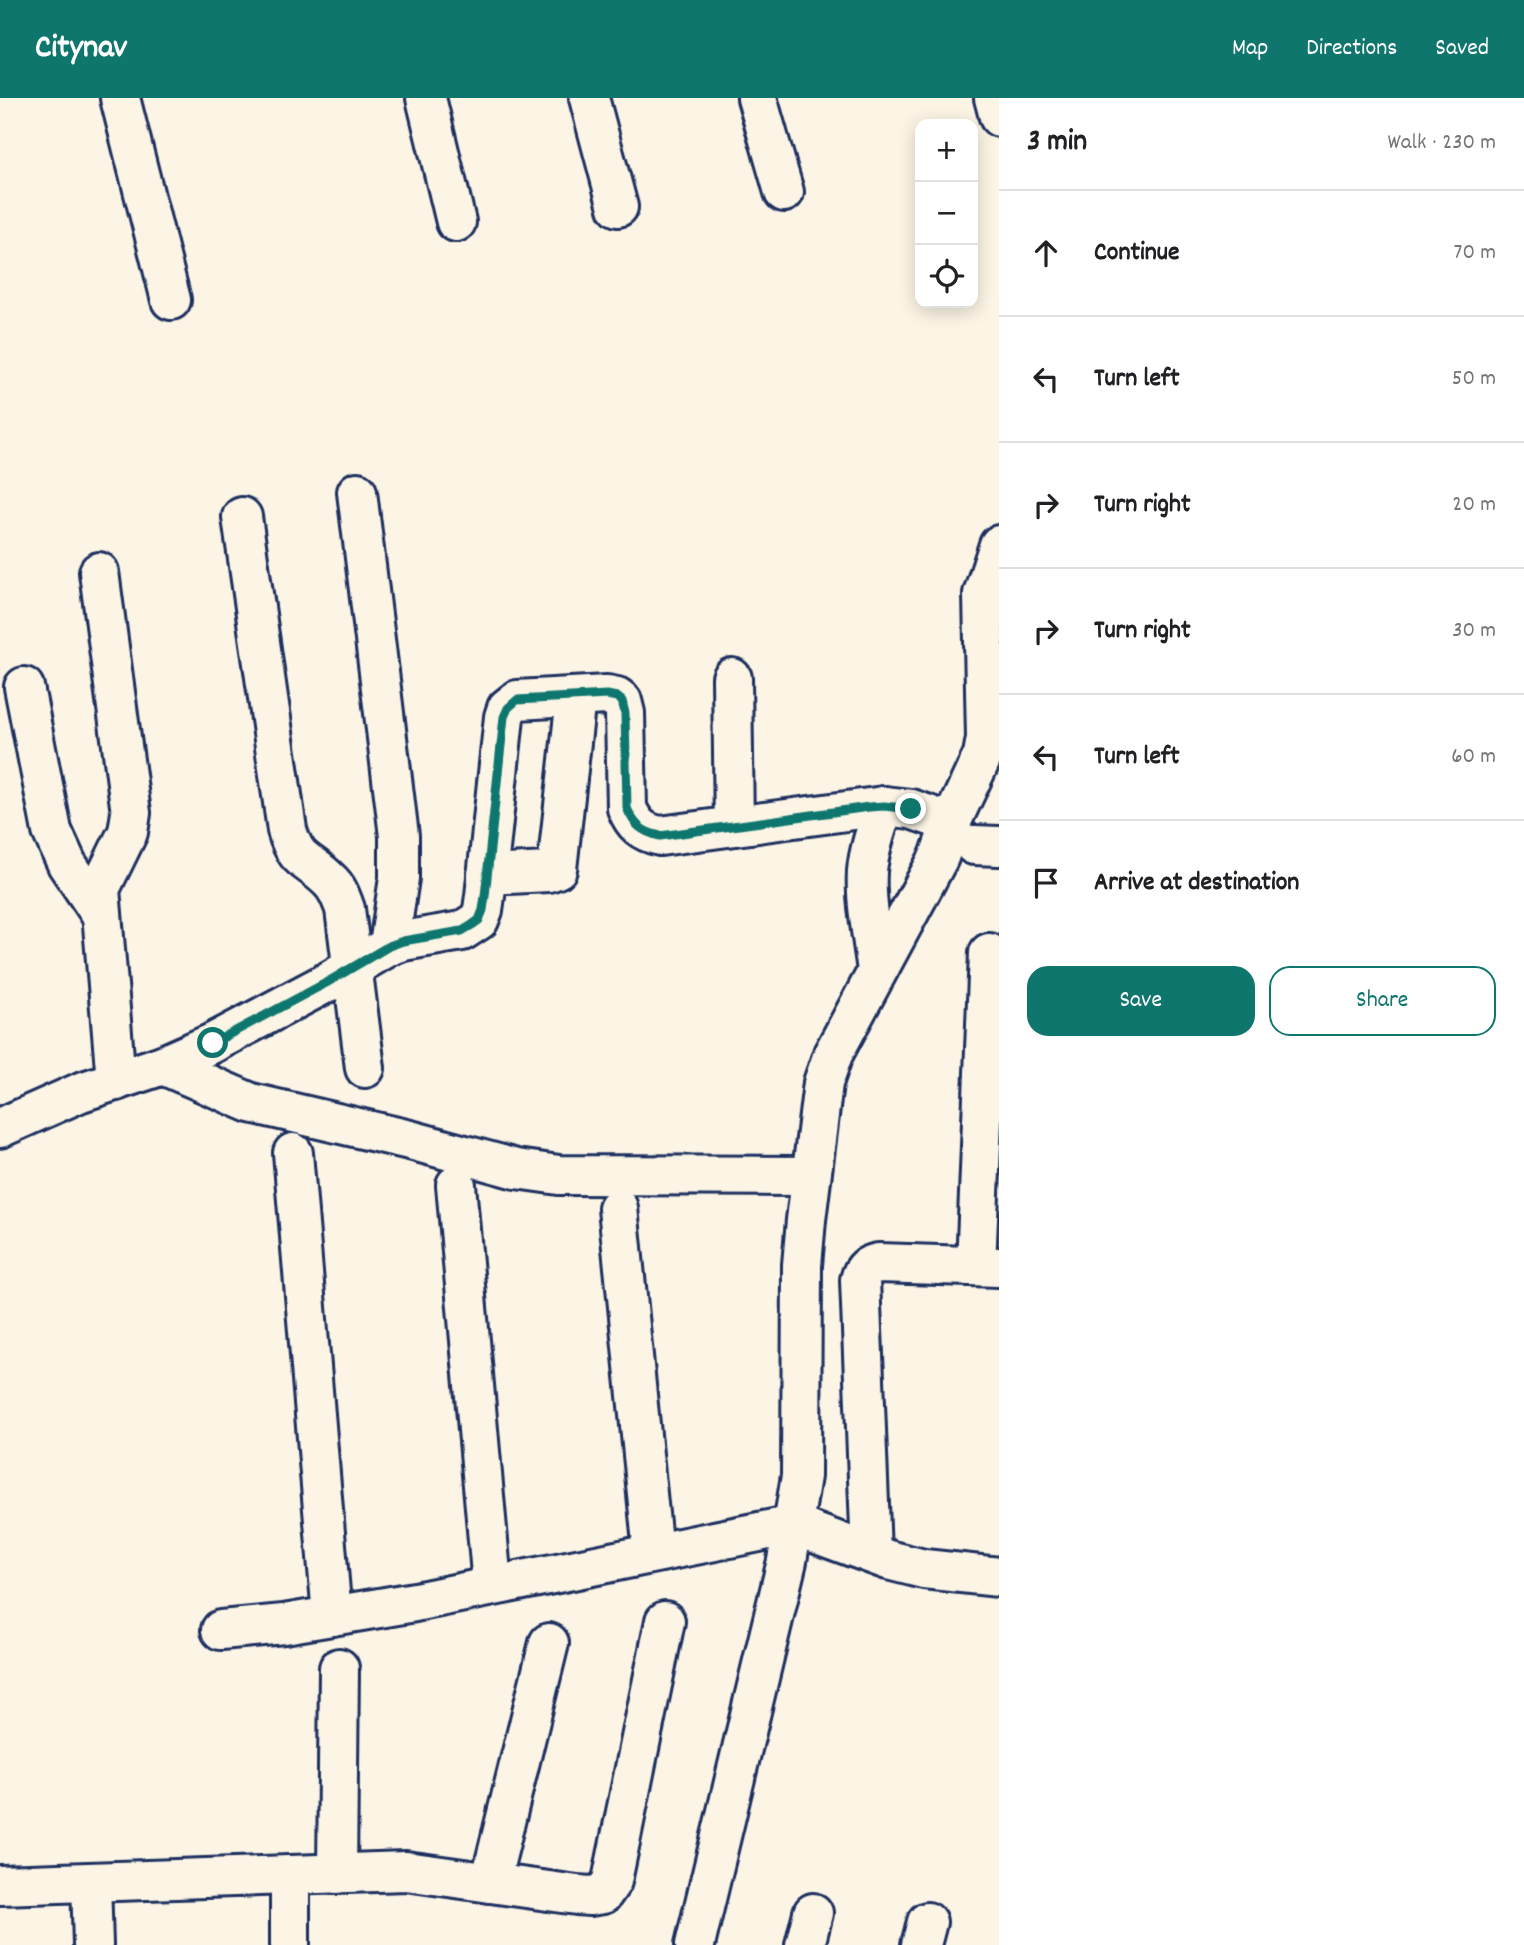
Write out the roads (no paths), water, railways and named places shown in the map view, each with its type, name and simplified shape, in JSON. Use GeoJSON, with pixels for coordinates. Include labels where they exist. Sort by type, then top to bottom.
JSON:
{"type":"FeatureCollection","features":[{"type":"Feature","properties":{"kind":"street"},"geometry":{"type":"LineString","coordinates":[[120,98],[171,300]]}},
{"type":"Feature","properties":{"kind":"street"},"geometry":{"type":"LineString","coordinates":[[426,98],[456,222]]}},
{"type":"Feature","properties":{"kind":"street"},"geometry":{"type":"LineString","coordinates":[[589,98],[618,207]]}},
{"type":"Feature","properties":{"kind":"street"},"geometry":{"type":"LineString","coordinates":[[757,98],[784,192]]}},
{"type":"Feature","properties":{"kind":"street"},"geometry":{"type":"LineString","coordinates":[[994,98],[999,117]]}},
{"type":"Feature","properties":{"kind":"street"},"geometry":{"type":"LineString","coordinates":[[356,492],[399,836],[399,878],[389,946]]}},
{"type":"Feature","properties":{"kind":"street"},"geometry":{"type":"LineString","coordinates":[[242,517],[287,830],[298,855],[330,880],[339,892],[345,909],[365,1068]]}},
{"type":"Feature","properties":{"kind":"street"},"geometry":{"type":"LineString","coordinates":[[975,838],[985,747],[983,594],[998,552]]}},
{"type":"Feature","properties":{"kind":"street"},"geometry":{"type":"LineString","coordinates":[[99,572],[131,813],[128,832],[100,889],[116,1081]]}},
{"type":"Feature","properties":{"kind":"street"},"geometry":{"type":"LineString","coordinates":[[732,678],[734,826]]}},
{"type":"Feature","properties":{"kind":"street"},"geometry":{"type":"LineString","coordinates":[[24,687],[52,831],[68,864],[102,916]]}},
{"type":"Feature","properties":{"kind":"street"},"geometry":{"type":"LineString","coordinates":[[0,1128],[81,1092],[163,1065],[213,1043],[389,946],[462,931],[479,920],[483,910],[504,717],[508,708],[517,700],[607,695],[622,701],[625,713],[627,808],[632,820],[649,834],[660,836],[884,806],[911,809],[975,838]]}},
{"type":"Feature","properties":{"kind":"street"},"geometry":{"type":"LineString","coordinates":[[487,875],[549,872],[556,869],[576,697]]}},
{"type":"Feature","properties":{"kind":"street"},"geometry":{"type":"LineString","coordinates":[[877,971],[867,871],[872,843],[884,806]]}},
{"type":"Feature","properties":{"kind":"street"},"geometry":{"type":"LineString","coordinates":[[695,1945],[787,1561],[801,1476],[802,1265],[823,1083],[833,1054],[939,857],[975,838]]}},
{"type":"Feature","properties":{"kind":"street"},"geometry":{"type":"LineString","coordinates":[[871,1553],[860,1280],[867,1267],[879,1263],[988,1266],[989,953]]}},
{"type":"Feature","properties":{"kind":"street"},"geometry":{"type":"LineString","coordinates":[[163,1065],[251,1103],[410,1139],[516,1169],[559,1175],[811,1176]]}},
{"type":"Feature","properties":{"kind":"street"},"geometry":{"type":"LineString","coordinates":[[292,1153],[332,1616]]}},
{"type":"Feature","properties":{"kind":"street"},"geometry":{"type":"LineString","coordinates":[[456,1185],[492,1585]]}},
{"type":"Feature","properties":{"kind":"street"},"geometry":{"type":"LineString","coordinates":[[618,1208],[653,1553]]}},
{"type":"Feature","properties":{"kind":"street"},"geometry":{"type":"LineString","coordinates":[[221,1630],[415,1602],[793,1525],[924,1569],[999,1577]]}},
{"type":"Feature","properties":{"kind":"street"},"geometry":{"type":"LineString","coordinates":[[0,1885],[406,1871],[590,1896],[603,1894],[612,1881],[665,1621]]}},
{"type":"Feature","properties":{"kind":"street"},"geometry":{"type":"LineString","coordinates":[[490,1883],[549,1643]]}},
{"type":"Feature","properties":{"kind":"street"},"geometry":{"type":"LineString","coordinates":[[337,1874],[339,1668]]}},
{"type":"Feature","properties":{"kind":"street"},"geometry":{"type":"LineString","coordinates":[[290,1875],[290,1945]]}},
{"type":"Feature","properties":{"kind":"street"},"geometry":{"type":"LineString","coordinates":[[91,1882],[93,1945]]}}]}
